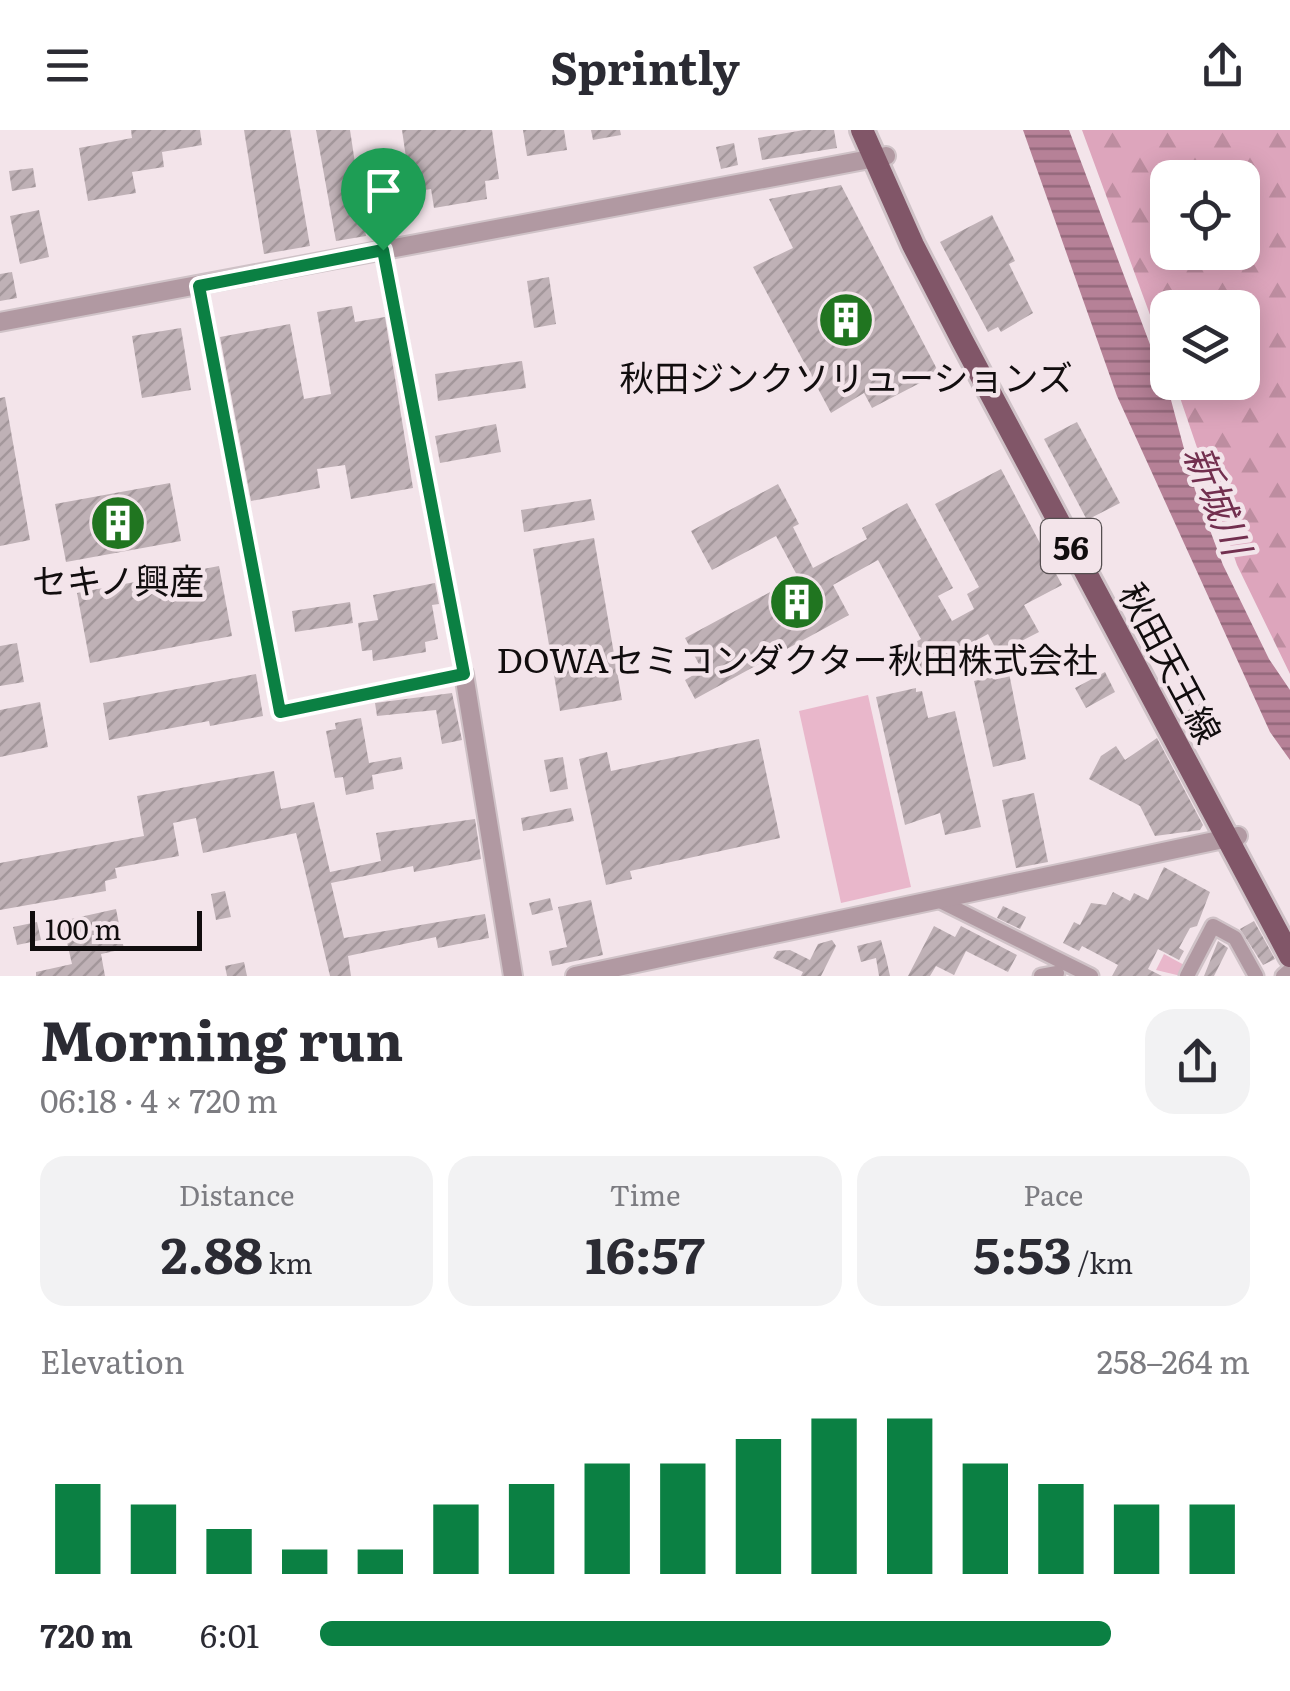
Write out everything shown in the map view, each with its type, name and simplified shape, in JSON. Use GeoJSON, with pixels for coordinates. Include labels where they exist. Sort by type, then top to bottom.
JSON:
{"type":"FeatureCollection","features":[{"type":"Feature","properties":{"kind":"main road","name":"秋田天王線"},"geometry":{"type":"LineString","coordinates":[[862,130],[880,157],[1022,429],[1290,956]]}},
{"type":"Feature","properties":{"kind":"main road","name":"秋田天王線"},"geometry":{"type":"LineString","coordinates":[[875,130],[880,157]]}},
{"type":"Feature","properties":{"kind":"main road","name":"秋田天王線"},"geometry":{"type":"LineString","coordinates":[[1232,837],[1290,934]]}},
{"type":"Feature","properties":{"kind":"street"},"geometry":{"type":"LineString","coordinates":[[0,322],[880,157]]}},
{"type":"Feature","properties":{"kind":"street"},"geometry":{"type":"LineString","coordinates":[[383,250],[464,674],[514,976]]}},
{"type":"Feature","properties":{"kind":"street"},"geometry":{"type":"LineString","coordinates":[[199,286],[280,712],[464,674]]}},
{"type":"Feature","properties":{"kind":"street"},"geometry":{"type":"LineString","coordinates":[[575,976],[1232,837]]}},
{"type":"Feature","properties":{"kind":"street"},"geometry":{"type":"LineString","coordinates":[[936,898],[1059,970],[1091,976]]}},
{"type":"Feature","properties":{"kind":"street"},"geometry":{"type":"LineString","coordinates":[[1187,976],[1212,926],[1235,938],[1256,976]]}},
{"type":"Feature","properties":{"kind":"street"},"geometry":{"type":"LineString","coordinates":[[1040,976],[1059,970]]}},
{"type":"Feature","properties":{"kind":"street"},"geometry":{"type":"LineString","coordinates":[[1284,976],[1290,970]]}},
{"type":"Feature","properties":{"kind":"shaded area"},"geometry":{"type":"Polygon","coordinates":[[[1023,130],[1069,130],[1150,344],[1150,400],[1171,400],[1195,490],[1223,565],[1269,659],[1290,690],[1290,760],[1270,732],[1117,396],[1023,130]]]}},
{"type":"Feature","properties":{"kind":"shaded area"},"geometry":{"type":"Polygon","coordinates":[[[868,695],[911,887],[841,903],[799,711],[868,695]]]}},
{"type":"Feature","properties":{"kind":"shaded area"},"geometry":{"type":"Polygon","coordinates":[[[1164,954],[1186,966],[1181,976],[1156,970],[1164,954]]]}},
{"type":"Feature","properties":{"kind":"green space"},"geometry":{"type":"Polygon","coordinates":[[[1082,130],[1290,130],[1290,674],[1237,565],[1181,400],[1260,400],[1260,290],[1150,290],[1150,315],[1082,130]]]}},
{"type":"Feature","properties":{"kind":"building"},"geometry":{"type":"Polygon","coordinates":[[[131,130],[200,130],[202,145],[162,152],[164,167],[132,172],[136,193],[88,201],[79,148],[132,138],[131,130]]]}},
{"type":"Feature","properties":{"kind":"building"},"geometry":{"type":"Polygon","coordinates":[[[244,130],[290,130],[310,246],[264,254],[244,130]]]}},
{"type":"Feature","properties":{"kind":"building"},"geometry":{"type":"Polygon","coordinates":[[[316,130],[350,130],[366,236],[336,241],[316,130]]]}},
{"type":"Feature","properties":{"kind":"building"},"geometry":{"type":"Polygon","coordinates":[[[402,130],[492,130],[499,179],[485,181],[487,199],[434,208],[431,189],[411,192],[402,130]]]}},
{"type":"Feature","properties":{"kind":"building"},"geometry":{"type":"Polygon","coordinates":[[[523,130],[564,130],[567,150],[527,156],[523,130]]]}},
{"type":"Feature","properties":{"kind":"building"},"geometry":{"type":"Polygon","coordinates":[[[591,130],[620,130],[621,135],[593,140],[591,130]]]}},
{"type":"Feature","properties":{"kind":"building"},"geometry":{"type":"Polygon","coordinates":[[[804,130],[834,130],[837,148],[762,160],[758,138],[804,130]]]}},
{"type":"Feature","properties":{"kind":"building"},"geometry":{"type":"Polygon","coordinates":[[[734,143],[738,165],[721,169],[716,147],[734,143]]]}},
{"type":"Feature","properties":{"kind":"building"},"geometry":{"type":"Polygon","coordinates":[[[33,168],[36,187],[12,191],[9,171],[33,168]]]}},
{"type":"Feature","properties":{"kind":"building","name":"秋田ジンクソリューションズ"},"geometry":{"type":"Polygon","coordinates":[[[841,185],[939,373],[872,408],[864,393],[831,413],[753,267],[793,248],[769,199],[841,185]]]}},
{"type":"Feature","properties":{"kind":"building"},"geometry":{"type":"Polygon","coordinates":[[[39,210],[49,257],[20,264],[10,216],[39,210]]]}},
{"type":"Feature","properties":{"kind":"building"},"geometry":{"type":"Polygon","coordinates":[[[992,215],[1015,261],[1009,264],[1033,313],[1001,332],[998,327],[988,332],[940,242],[992,215]]]}},
{"type":"Feature","properties":{"kind":"building"},"geometry":{"type":"Polygon","coordinates":[[[12,272],[17,298],[0,301],[0,274],[12,272]]]}},
{"type":"Feature","properties":{"kind":"building"},"geometry":{"type":"Polygon","coordinates":[[[549,277],[556,324],[534,328],[527,281],[549,277]]]}},
{"type":"Feature","properties":{"kind":"building"},"geometry":{"type":"Polygon","coordinates":[[[352,306],[355,322],[385,317],[413,488],[351,499],[345,465],[317,469],[320,488],[251,501],[220,337],[290,324],[304,399],[331,394],[317,312],[352,306]]]}},
{"type":"Feature","properties":{"kind":"building"},"geometry":{"type":"Polygon","coordinates":[[[181,328],[191,390],[142,398],[132,336],[181,328]]]}},
{"type":"Feature","properties":{"kind":"building"},"geometry":{"type":"Polygon","coordinates":[[[522,361],[526,388],[438,401],[435,374],[522,361]]]}},
{"type":"Feature","properties":{"kind":"building"},"geometry":{"type":"Polygon","coordinates":[[[5,397],[30,540],[0,546],[0,398],[5,397]]]}},
{"type":"Feature","properties":{"kind":"building"},"geometry":{"type":"Polygon","coordinates":[[[1077,422],[1120,503],[1087,520],[1044,439],[1077,422]]]}},
{"type":"Feature","properties":{"kind":"building"},"geometry":{"type":"Polygon","coordinates":[[[496,424],[501,452],[440,463],[435,436],[496,424]]]}},
{"type":"Feature","properties":{"kind":"building"},"geometry":{"type":"Polygon","coordinates":[[[1001,469],[1062,585],[1024,605],[1039,632],[998,653],[988,634],[915,674],[902,650],[921,639],[878,560],[833,585],[849,615],[695,699],[685,680],[702,670],[685,638],[798,577],[776,536],[712,570],[691,531],[778,484],[799,524],[793,527],[813,568],[867,539],[862,528],[907,503],[953,588],[938,596],[952,621],[974,609],[967,594],[979,587],[935,504],[1001,469]]]}},
{"type":"Feature","properties":{"kind":"building","name":"セキノ興産"},"geometry":{"type":"Polygon","coordinates":[[[170,483],[181,541],[66,562],[55,504],[170,483]]]}},
{"type":"Feature","properties":{"kind":"building"},"geometry":{"type":"Polygon","coordinates":[[[591,499],[595,520],[524,532],[521,510],[591,499]]]}},
{"type":"Feature","properties":{"kind":"building"},"geometry":{"type":"Polygon","coordinates":[[[594,538],[622,700],[560,711],[533,549],[594,538]]]}},
{"type":"Feature","properties":{"kind":"building"},"geometry":{"type":"Polygon","coordinates":[[[219,566],[232,636],[90,663],[77,593],[219,566]]]}},
{"type":"Feature","properties":{"kind":"building"},"geometry":{"type":"Polygon","coordinates":[[[435,583],[439,604],[432,605],[438,639],[425,642],[426,652],[373,661],[372,650],[362,651],[358,623],[378,620],[373,595],[435,583]]]}},
{"type":"Feature","properties":{"kind":"building"},"geometry":{"type":"Polygon","coordinates":[[[350,602],[353,623],[295,632],[292,611],[350,602]]]}},
{"type":"Feature","properties":{"kind":"building"},"geometry":{"type":"Polygon","coordinates":[[[1156,611],[1165,627],[1150,636],[1140,620],[1156,611]]]}},
{"type":"Feature","properties":{"kind":"building"},"geometry":{"type":"Polygon","coordinates":[[[17,643],[24,682],[0,686],[0,646],[17,643]]]}},
{"type":"Feature","properties":{"kind":"building"},"geometry":{"type":"Polygon","coordinates":[[[1105,672],[1115,692],[1086,708],[1075,688],[1105,672]]]}},
{"type":"Feature","properties":{"kind":"building"},"geometry":{"type":"Polygon","coordinates":[[[1009,673],[1026,759],[993,767],[974,681],[1009,673]]]}},
{"type":"Feature","properties":{"kind":"building"},"geometry":{"type":"Polygon","coordinates":[[[256,674],[263,716],[210,726],[209,721],[109,740],[103,703],[256,674]]]}},
{"type":"Feature","properties":{"kind":"building"},"geometry":{"type":"Polygon","coordinates":[[[916,688],[916,692],[922,691],[928,718],[955,711],[981,827],[945,835],[940,813],[905,825],[876,697],[916,688]]]}},
{"type":"Feature","properties":{"kind":"building"},"geometry":{"type":"Polygon","coordinates":[[[452,693],[462,740],[442,744],[436,710],[377,716],[375,703],[452,693]]]}},
{"type":"Feature","properties":{"kind":"building"},"geometry":{"type":"Polygon","coordinates":[[[40,702],[48,747],[0,757],[0,710],[40,702]]]}},
{"type":"Feature","properties":{"kind":"building"},"geometry":{"type":"Polygon","coordinates":[[[1201,703],[1215,728],[1199,737],[1185,712],[1201,703]]]}},
{"type":"Feature","properties":{"kind":"building"},"geometry":{"type":"Polygon","coordinates":[[[361,718],[369,763],[401,757],[403,769],[372,775],[374,789],[346,795],[343,777],[335,778],[326,731],[336,729],[335,723],[361,718]]]}},
{"type":"Feature","properties":{"kind":"building"},"geometry":{"type":"Polygon","coordinates":[[[1157,738],[1203,825],[1200,830],[1155,836],[1140,806],[1089,779],[1101,756],[1116,746],[1125,760],[1157,738]]]}},
{"type":"Feature","properties":{"kind":"building"},"geometry":{"type":"Polygon","coordinates":[[[759,739],[780,838],[630,871],[632,879],[606,885],[579,759],[607,752],[611,771],[759,739]]]}},
{"type":"Feature","properties":{"kind":"building"},"geometry":{"type":"Polygon","coordinates":[[[563,757],[568,789],[550,792],[544,760],[563,757]]]}},
{"type":"Feature","properties":{"kind":"building"},"geometry":{"type":"Polygon","coordinates":[[[274,771],[281,809],[314,802],[330,872],[381,861],[376,833],[475,819],[481,859],[414,872],[413,866],[331,883],[344,938],[485,914],[489,938],[438,948],[436,937],[348,956],[351,976],[330,976],[296,833],[203,853],[196,818],[173,823],[179,856],[115,868],[117,878],[105,881],[106,891],[0,910],[0,863],[144,836],[137,796],[274,771]]]}},
{"type":"Feature","properties":{"kind":"building"},"geometry":{"type":"Polygon","coordinates":[[[1034,793],[1048,862],[1016,868],[1002,800],[1034,793]]]}},
{"type":"Feature","properties":{"kind":"building"},"geometry":{"type":"Polygon","coordinates":[[[571,808],[574,821],[523,831],[521,818],[571,808]]]}},
{"type":"Feature","properties":{"kind":"building"},"geometry":{"type":"Polygon","coordinates":[[[1164,867],[1210,892],[1197,926],[1190,928],[1179,948],[1184,951],[1179,960],[1158,949],[1148,969],[1162,976],[1112,976],[1118,965],[1082,946],[1079,951],[1063,943],[1074,922],[1080,925],[1091,903],[1106,905],[1113,892],[1130,901],[1134,893],[1148,900],[1164,867]]]}},
{"type":"Feature","properties":{"kind":"building"},"geometry":{"type":"Polygon","coordinates":[[[225,891],[231,917],[216,920],[211,894],[225,891]]]}},
{"type":"Feature","properties":{"kind":"building"},"geometry":{"type":"Polygon","coordinates":[[[550,898],[553,910],[532,915],[529,903],[550,898]]]}},
{"type":"Feature","properties":{"kind":"building"},"geometry":{"type":"Polygon","coordinates":[[[591,900],[603,955],[552,966],[549,951],[567,947],[558,907],[591,900]]]}},
{"type":"Feature","properties":{"kind":"building"},"geometry":{"type":"Polygon","coordinates":[[[1003,906],[1026,917],[1020,929],[997,918],[1003,906]]]}},
{"type":"Feature","properties":{"kind":"building"},"geometry":{"type":"Polygon","coordinates":[[[116,909],[124,949],[101,954],[105,976],[36,976],[36,972],[72,964],[62,921],[116,909]]]}},
{"type":"Feature","properties":{"kind":"building"},"geometry":{"type":"Polygon","coordinates":[[[1254,921],[1275,959],[1263,965],[1240,929],[1254,921]]]}},
{"type":"Feature","properties":{"kind":"building"},"geometry":{"type":"Polygon","coordinates":[[[37,922],[41,940],[17,945],[13,927],[37,922]]]}},
{"type":"Feature","properties":{"kind":"building"},"geometry":{"type":"Polygon","coordinates":[[[934,926],[955,937],[961,926],[1017,955],[1008,972],[966,951],[954,975],[936,966],[930,976],[908,976],[934,926]]]}},
{"type":"Feature","properties":{"kind":"building"},"geometry":{"type":"Polygon","coordinates":[[[832,940],[836,946],[821,976],[801,976],[803,972],[773,958],[777,951],[790,950],[810,960],[818,944],[832,940]]]}},
{"type":"Feature","properties":{"kind":"building"},"geometry":{"type":"Polygon","coordinates":[[[881,940],[890,976],[879,976],[876,958],[861,962],[857,946],[881,940]]]}},
{"type":"Feature","properties":{"kind":"building"},"geometry":{"type":"Polygon","coordinates":[[[1218,941],[1228,948],[1214,976],[1204,976],[1218,941]]]}},
{"type":"Feature","properties":{"kind":"building"},"geometry":{"type":"Polygon","coordinates":[[[244,962],[247,976],[227,976],[225,966],[244,962]]]}},
{"type":"Feature","properties":{"kind":"place","name":"秋田ジンクソリューションズ"},"geometry":{"type":"Point","coordinates":[846,320]}},
{"type":"Feature","properties":{"kind":"place","name":"セキノ興産"},"geometry":{"type":"Point","coordinates":[118,523]}},
{"type":"Feature","properties":{"kind":"place","name":"DOWAセミコンダクター秋田株式会社"},"geometry":{"type":"Point","coordinates":[797,602]}},
{"type":"Feature","properties":{"kind":"route"},"geometry":{"type":"LineString","coordinates":[[383,250],[464,674],[280,712],[199,286],[383,250]]}},
{"type":"Feature","properties":{"kind":"water label","name":"新城川"},"geometry":{"type":"Point","coordinates":[1220,499]}}]}
